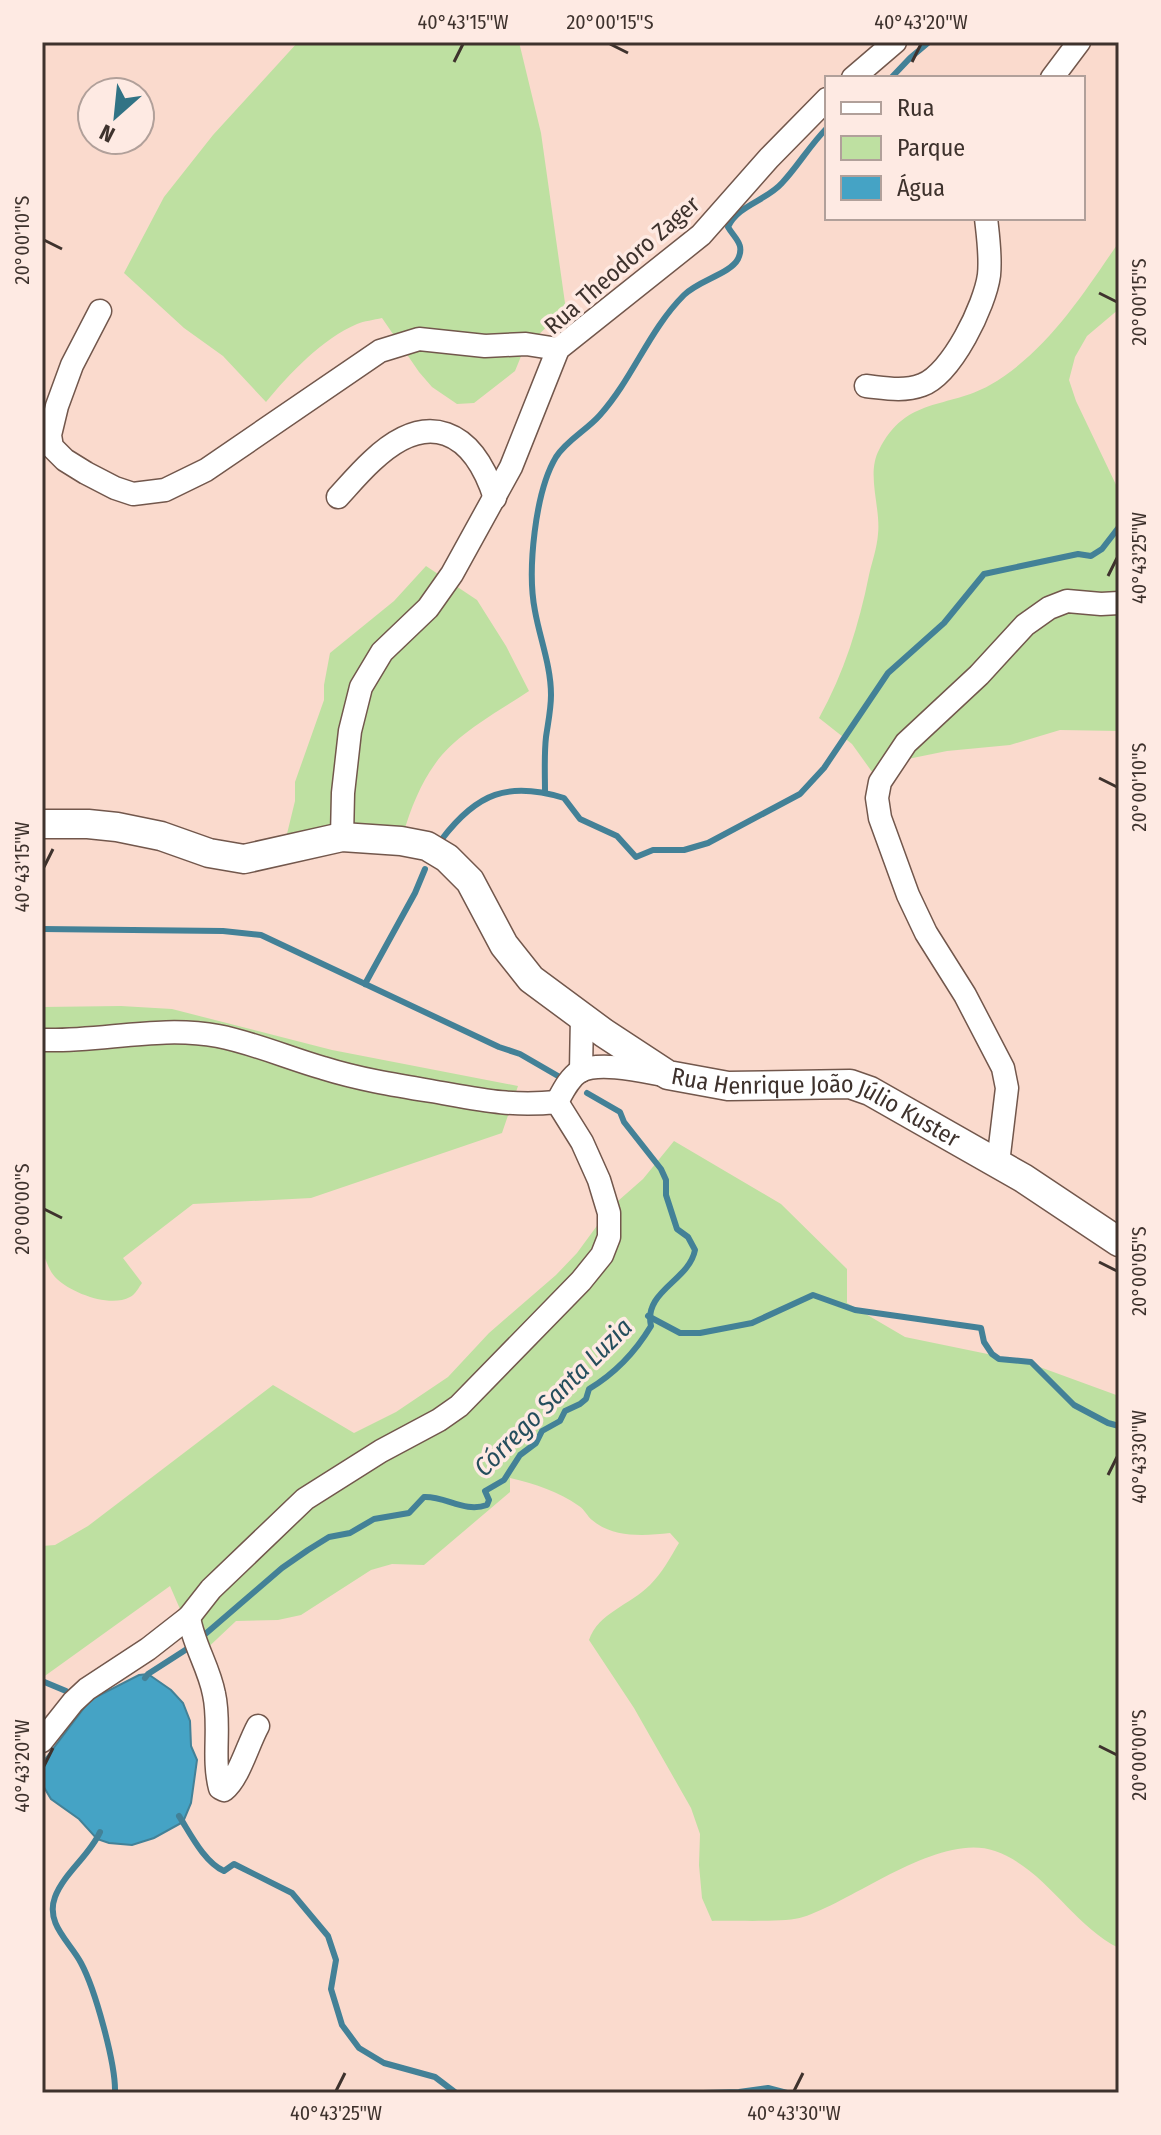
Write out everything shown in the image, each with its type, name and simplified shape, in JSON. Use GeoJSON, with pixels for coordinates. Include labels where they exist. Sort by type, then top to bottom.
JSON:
{"type":"FeatureCollection","features":[{"type":"Feature","properties":{"kind":"street"},"geometry":{"type":"LineString","coordinates":[[855,76],[895,42]]}},
{"type":"Feature","properties":{"kind":"street"},"geometry":{"type":"LineString","coordinates":[[1054,76],[1079,42]]}},
{"type":"Feature","properties":{"kind":"street","name":"Rua Theodoro Zager"},"geometry":{"type":"LineString","coordinates":[[342,837],[350,731],[361,687],[382,652],[428,608],[452,574],[511,467],[558,349],[701,235],[788,137],[825,101]]}},
{"type":"Feature","properties":{"kind":"street"},"geometry":{"type":"LineString","coordinates":[[866,386],[900,390],[925,384],[945,367],[968,330],[989,276],[986,220]]}},
{"type":"Feature","properties":{"kind":"street"},"geometry":{"type":"LineString","coordinates":[[100,311],[72,365],[57,406],[50,435],[52,447],[65,460],[86,473],[133,494],[165,490],[193,477],[380,351],[419,339],[485,346],[526,344],[558,349]]}},
{"type":"Feature","properties":{"kind":"street"},"geometry":{"type":"LineString","coordinates":[[338,497],[373,459],[394,444],[438,431],[464,442],[471,449],[485,471],[495,498]]}},
{"type":"Feature","properties":{"kind":"street"},"geometry":{"type":"LineString","coordinates":[[998,1163],[1007,1088],[1003,1068],[965,995],[926,933],[908,895],[880,818],[877,798],[880,782],[906,743],[979,675],[1025,625],[1049,608],[1067,601],[1119,603]]}},
{"type":"Feature","properties":{"kind":"street","name":"Rua Henrique João Júlio Kuster"},"geometry":{"type":"LineString","coordinates":[[42,824],[88,824],[129,829],[161,836],[209,853],[244,859],[342,837],[427,846],[447,858],[470,881],[515,961],[531,979],[668,1075],[728,1086],[850,1084],[870,1091],[998,1163],[1119,1242]]}},
{"type":"Feature","properties":{"kind":"street"},"geometry":{"type":"LineString","coordinates":[[581,1071],[582,1016]]}},
{"type":"Feature","properties":{"kind":"street"},"geometry":{"type":"LineString","coordinates":[[42,1040],[101,1039],[161,1032],[216,1036],[249,1043],[336,1072],[396,1086],[513,1105],[557,1102]]}},
{"type":"Feature","properties":{"kind":"street"},"geometry":{"type":"LineString","coordinates":[[557,1102],[566,1085],[581,1071],[615,1068],[668,1075]]}},
{"type":"Feature","properties":{"kind":"street"},"geometry":{"type":"LineString","coordinates":[[42,1741],[87,1689],[148,1649],[189,1617],[219,1580],[305,1499],[459,1406],[581,1281],[602,1255],[609,1237],[606,1199],[582,1142],[557,1102]]}},
{"type":"Feature","properties":{"kind":"street"},"geometry":{"type":"LineString","coordinates":[[189,1617],[214,1694],[218,1717],[215,1759],[220,1788],[224,1790],[235,1777],[258,1726]]}},
{"type":"Feature","properties":{"kind":"green space"},"geometry":{"type":"Polygon","coordinates":[[[298,42],[519,42],[541,133],[565,303],[568,306],[524,349],[515,371],[474,403],[457,404],[432,387],[382,318],[357,324],[319,347],[266,402],[223,356],[184,328],[124,273],[164,197],[213,135],[298,42]]]}},
{"type":"Feature","properties":{"kind":"green space"},"geometry":{"type":"Polygon","coordinates":[[[1119,242],[1119,309],[1087,336],[1075,357],[1069,380],[1119,491],[1119,731],[1060,730],[1010,745],[947,751],[893,762],[875,776],[852,744],[819,718],[850,648],[876,550],[878,524],[874,470],[879,450],[902,420],[929,406],[990,385],[1029,356],[1062,321],[1119,242]]]}},
{"type":"Feature","properties":{"kind":"green space"},"geometry":{"type":"Polygon","coordinates":[[[426,566],[477,600],[529,691],[479,724],[444,753],[421,788],[404,832],[285,842],[295,801],[295,782],[324,700],[330,653],[394,601],[426,566]]]}},
{"type":"Feature","properties":{"kind":"green space"},"geometry":{"type":"Polygon","coordinates":[[[42,1007],[172,1009],[332,1050],[518,1086],[502,1133],[311,1198],[193,1204],[123,1258],[142,1283],[134,1295],[122,1300],[102,1300],[81,1294],[57,1279],[42,1250],[42,1007]]]}},
{"type":"Feature","properties":{"kind":"green space"},"geometry":{"type":"Polygon","coordinates":[[[674,1141],[781,1204],[847,1269],[847,1303],[905,1337],[1026,1362],[1119,1396],[1119,1948],[1087,1926],[1013,1859],[995,1851],[973,1847],[924,1859],[803,1917],[772,1921],[712,1921],[702,1898],[700,1834],[691,1808],[634,1708],[589,1640],[607,1616],[654,1580],[679,1543],[670,1533],[639,1535],[609,1530],[563,1496],[519,1480],[510,1478],[510,1492],[424,1565],[392,1564],[371,1570],[301,1615],[278,1620],[236,1621],[200,1655],[170,1586],[42,1678],[42,1546],[55,1545],[88,1526],[273,1385],[354,1433],[396,1412],[448,1377],[489,1333],[556,1275],[577,1253],[610,1208],[643,1179],[674,1141]]]}},
{"type":"Feature","properties":{"kind":"water"},"geometry":{"type":"Polygon","coordinates":[[[148,1674],[183,1703],[190,1721],[191,1746],[197,1760],[191,1803],[183,1822],[154,1838],[132,1845],[109,1843],[97,1839],[79,1819],[51,1799],[42,1784],[43,1762],[90,1700],[139,1675],[148,1674]]]}},
{"type":"Feature","properties":{"kind":"waterway"},"geometry":{"type":"LineString","coordinates":[[893,76],[929,42]]}},
{"type":"Feature","properties":{"kind":"waterway"},"geometry":{"type":"LineString","coordinates":[[545,792],[551,684],[535,611],[532,575],[538,511],[549,472],[561,451],[612,401],[651,339],[684,295],[728,269],[738,259],[740,245],[728,227],[738,213],[782,183],[825,130]]}},
{"type":"Feature","properties":{"kind":"waterway"},"geometry":{"type":"LineString","coordinates":[[442,839],[481,801],[510,791],[526,791],[564,798],[580,819],[617,836],[636,857],[653,850],[684,850],[708,843],[800,794],[824,768],[888,673],[944,623],[984,574],[1078,554],[1091,556],[1102,549],[1119,527]]}},
{"type":"Feature","properties":{"kind":"waterway"},"geometry":{"type":"LineString","coordinates":[[365,984],[425,869]]}},
{"type":"Feature","properties":{"kind":"waterway","name":"Córrego Santa Luzia"},"geometry":{"type":"LineString","coordinates":[[42,929],[223,931],[261,935],[499,1047],[520,1054],[558,1076]]}},
{"type":"Feature","properties":{"kind":"waterway","name":"Córrego Santa Luzia"},"geometry":{"type":"LineString","coordinates":[[203,1636],[282,1568],[329,1537],[350,1533],[374,1519],[409,1513],[424,1497],[463,1506],[487,1505],[489,1500],[485,1491],[504,1480],[520,1455],[536,1443],[542,1431],[560,1421],[565,1411],[586,1399],[589,1389],[616,1369],[645,1335],[651,1326],[650,1314],[654,1304],[691,1261],[695,1250],[688,1237],[677,1229],[661,1169],[624,1122],[620,1112],[587,1093]]}},
{"type":"Feature","properties":{"kind":"waterway"},"geometry":{"type":"LineString","coordinates":[[648,1316],[680,1333],[700,1333],[752,1323],[813,1295],[855,1310],[981,1328],[984,1342],[999,1359],[1031,1362],[1074,1405],[1119,1426]]}},
{"type":"Feature","properties":{"kind":"waterway","name":"Córrego Santa Luzia"},"geometry":{"type":"LineString","coordinates":[[145,1678],[190,1647]]}},
{"type":"Feature","properties":{"kind":"waterway","name":"Córrego Santa Luzia"},"geometry":{"type":"LineString","coordinates":[[42,1681],[66,1691]]}},
{"type":"Feature","properties":{"kind":"waterway"},"geometry":{"type":"LineString","coordinates":[[179,1816],[198,1846],[217,1867],[224,1871],[234,1864],[292,1893],[328,1936],[336,1960],[331,1989],[342,2025],[359,2048],[384,2063],[435,2077],[456,2093]]}},
{"type":"Feature","properties":{"kind":"waterway"},"geometry":{"type":"LineString","coordinates":[[100,1832],[59,1888],[53,1916],[81,1963],[92,1990],[104,2027],[115,2093]]}},
{"type":"Feature","properties":{"kind":"waterway"},"geometry":{"type":"LineString","coordinates":[[703,2093],[768,2088],[787,2093]]}}]}
